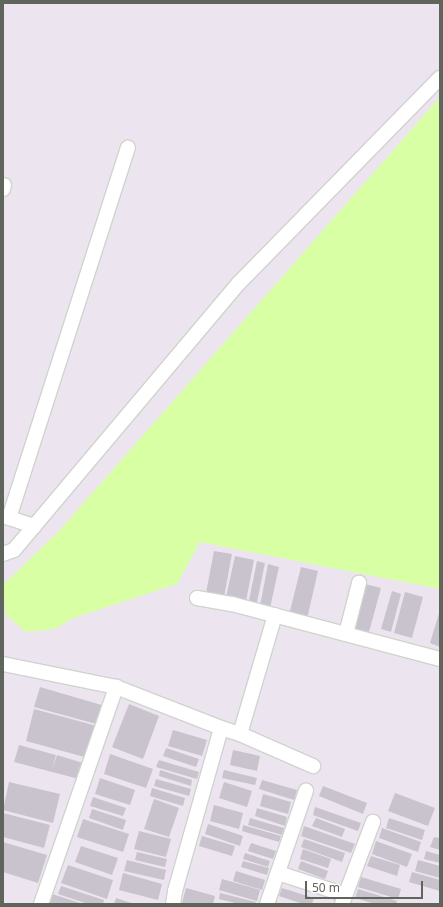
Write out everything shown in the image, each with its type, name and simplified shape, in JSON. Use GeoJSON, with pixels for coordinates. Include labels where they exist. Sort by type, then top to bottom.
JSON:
{"type":"FeatureCollection","features":[{"type":"Feature","properties":{"kind":"street"},"geometry":{"type":"LineString","coordinates":[[3,554],[14,550],[239,283],[440,78]]}},
{"type":"Feature","properties":{"kind":"street"},"geometry":{"type":"LineString","coordinates":[[34,526],[6,517],[128,148]]}},
{"type":"Feature","properties":{"kind":"street"},"geometry":{"type":"LineString","coordinates":[[346,634],[359,583]]}},
{"type":"Feature","properties":{"kind":"street"},"geometry":{"type":"LineString","coordinates":[[197,598],[232,604],[440,659]]}},
{"type":"Feature","properties":{"kind":"street"},"geometry":{"type":"LineString","coordinates":[[240,734],[275,615]]}},
{"type":"Feature","properties":{"kind":"street"},"geometry":{"type":"LineString","coordinates":[[3,664],[116,687],[240,734],[313,766]]}},
{"type":"Feature","properties":{"kind":"street"},"geometry":{"type":"LineString","coordinates":[[41,904],[116,687]]}},
{"type":"Feature","properties":{"kind":"street"},"geometry":{"type":"LineString","coordinates":[[173,904],[175,891],[221,728]]}},
{"type":"Feature","properties":{"kind":"street"},"geometry":{"type":"LineString","coordinates":[[267,904],[306,791]]}},
{"type":"Feature","properties":{"kind":"street"},"geometry":{"type":"LineString","coordinates":[[278,873],[344,900],[373,822]]}},
{"type":"Feature","properties":{"kind":"shaded area"},"geometry":{"type":"Polygon","coordinates":[[[440,97],[440,589],[200,542],[177,584],[73,618],[55,629],[26,632],[6,615],[3,585],[59,531],[440,97]]]}},
{"type":"Feature","properties":{"kind":"building"},"geometry":{"type":"Polygon","coordinates":[[[214,551],[232,554],[224,597],[206,593],[214,551]]]}},
{"type":"Feature","properties":{"kind":"building"},"geometry":{"type":"Polygon","coordinates":[[[235,556],[254,560],[246,601],[226,597],[235,556]]]}},
{"type":"Feature","properties":{"kind":"building"},"geometry":{"type":"Polygon","coordinates":[[[257,561],[265,563],[256,607],[248,605],[257,561]]]}},
{"type":"Feature","properties":{"kind":"building"},"geometry":{"type":"Polygon","coordinates":[[[268,564],[279,567],[270,608],[260,606],[268,564]]]}},
{"type":"Feature","properties":{"kind":"building"},"geometry":{"type":"Polygon","coordinates":[[[301,567],[318,571],[307,619],[289,615],[301,567]]]}},
{"type":"Feature","properties":{"kind":"building"},"geometry":{"type":"Polygon","coordinates":[[[361,583],[381,588],[369,632],[350,627],[361,583]]]}},
{"type":"Feature","properties":{"kind":"building"},"geometry":{"type":"Polygon","coordinates":[[[392,591],[401,594],[391,632],[381,629],[392,591]]]}},
{"type":"Feature","properties":{"kind":"building"},"geometry":{"type":"Polygon","coordinates":[[[405,592],[423,597],[412,638],[394,633],[405,592]]]}},
{"type":"Feature","properties":{"kind":"building"},"geometry":{"type":"Polygon","coordinates":[[[440,610],[440,647],[430,643],[440,610]]]}},
{"type":"Feature","properties":{"kind":"building"},"geometry":{"type":"Polygon","coordinates":[[[40,687],[105,706],[100,725],[34,707],[40,687]]]}},
{"type":"Feature","properties":{"kind":"building"},"geometry":{"type":"Polygon","coordinates":[[[129,704],[159,716],[143,759],[112,747],[129,704]]]}},
{"type":"Feature","properties":{"kind":"building"},"geometry":{"type":"Polygon","coordinates":[[[34,709],[97,726],[88,758],[26,741],[34,709]]]}},
{"type":"Feature","properties":{"kind":"building"},"geometry":{"type":"Polygon","coordinates":[[[173,730],[207,740],[202,756],[168,746],[173,730]]]}},
{"type":"Feature","properties":{"kind":"building"},"geometry":{"type":"Polygon","coordinates":[[[19,745],[56,755],[52,770],[57,755],[83,763],[79,779],[14,762],[19,745]]]}},
{"type":"Feature","properties":{"kind":"building"},"geometry":{"type":"Polygon","coordinates":[[[166,748],[199,759],[196,767],[163,756],[166,748]]]}},
{"type":"Feature","properties":{"kind":"building"},"geometry":{"type":"Polygon","coordinates":[[[233,750],[260,756],[257,771],[230,765],[233,750]]]}},
{"type":"Feature","properties":{"kind":"building"},"geometry":{"type":"Polygon","coordinates":[[[110,754],[153,769],[146,788],[104,774],[110,754]]]}},
{"type":"Feature","properties":{"kind":"building"},"geometry":{"type":"Polygon","coordinates":[[[159,760],[199,772],[197,779],[156,767],[159,760]]]}},
{"type":"Feature","properties":{"kind":"building"},"geometry":{"type":"Polygon","coordinates":[[[160,770],[192,780],[191,786],[159,776],[160,770]]]}},
{"type":"Feature","properties":{"kind":"building"},"geometry":{"type":"Polygon","coordinates":[[[224,770],[257,778],[255,785],[222,778],[224,770]]]}},
{"type":"Feature","properties":{"kind":"building"},"geometry":{"type":"Polygon","coordinates":[[[100,778],[135,790],[130,805],[95,794],[100,778]]]}},
{"type":"Feature","properties":{"kind":"building"},"geometry":{"type":"Polygon","coordinates":[[[156,779],[191,789],[189,796],[154,786],[156,779]]]}},
{"type":"Feature","properties":{"kind":"building"},"geometry":{"type":"Polygon","coordinates":[[[262,780],[297,790],[294,800],[259,789],[262,780]]]}},
{"type":"Feature","properties":{"kind":"building"},"geometry":{"type":"Polygon","coordinates":[[[9,782],[60,794],[53,823],[3,810],[9,782]]]}},
{"type":"Feature","properties":{"kind":"building"},"geometry":{"type":"Polygon","coordinates":[[[224,782],[252,791],[247,807],[219,798],[224,782]]]}},
{"type":"Feature","properties":{"kind":"building"},"geometry":{"type":"Polygon","coordinates":[[[323,786],[367,803],[363,814],[319,796],[323,786]]]}},
{"type":"Feature","properties":{"kind":"building"},"geometry":{"type":"Polygon","coordinates":[[[152,788],[185,798],[183,806],[150,796],[152,788]]]}},
{"type":"Feature","properties":{"kind":"building"},"geometry":{"type":"Polygon","coordinates":[[[395,793],[435,808],[428,826],[388,811],[395,793]]]}},
{"type":"Feature","properties":{"kind":"building"},"geometry":{"type":"Polygon","coordinates":[[[263,794],[291,802],[288,814],[260,806],[263,794]]]}},
{"type":"Feature","properties":{"kind":"building"},"geometry":{"type":"Polygon","coordinates":[[[93,797],[126,808],[123,816],[90,806],[93,797]]]}},
{"type":"Feature","properties":{"kind":"building"},"geometry":{"type":"Polygon","coordinates":[[[154,799],[179,808],[169,837],[144,829],[154,799]]]}},
{"type":"Feature","properties":{"kind":"building"},"geometry":{"type":"Polygon","coordinates":[[[214,805],[243,813],[239,829],[210,821],[214,805]]]}},
{"type":"Feature","properties":{"kind":"building"},"geometry":{"type":"Polygon","coordinates":[[[315,807],[361,823],[358,831],[313,815],[315,807]]]}},
{"type":"Feature","properties":{"kind":"building"},"geometry":{"type":"Polygon","coordinates":[[[257,808],[287,817],[285,826],[255,816],[257,808]]]}},
{"type":"Feature","properties":{"kind":"building"},"geometry":{"type":"Polygon","coordinates":[[[92,809],[126,820],[123,830],[89,818],[92,809]]]}},
{"type":"Feature","properties":{"kind":"building"},"geometry":{"type":"Polygon","coordinates":[[[3,813],[50,825],[44,848],[3,837],[3,813]]]}},
{"type":"Feature","properties":{"kind":"building"},"geometry":{"type":"Polygon","coordinates":[[[250,818],[284,828],[282,835],[248,825],[250,818]]]}},
{"type":"Feature","properties":{"kind":"building"},"geometry":{"type":"Polygon","coordinates":[[[316,818],[345,829],[342,837],[312,826],[316,818]]]}},
{"type":"Feature","properties":{"kind":"building"},"geometry":{"type":"Polygon","coordinates":[[[389,818],[425,830],[422,840],[386,828],[389,818]]]}},
{"type":"Feature","properties":{"kind":"building"},"geometry":{"type":"Polygon","coordinates":[[[83,819],[129,834],[123,852],[77,837],[83,819]]]}},
{"type":"Feature","properties":{"kind":"building"},"geometry":{"type":"Polygon","coordinates":[[[208,824],[243,836],[240,846],[205,834],[208,824]]]}},
{"type":"Feature","properties":{"kind":"building"},"geometry":{"type":"Polygon","coordinates":[[[243,825],[281,836],[279,842],[242,831],[243,825]]]}},
{"type":"Feature","properties":{"kind":"building"},"geometry":{"type":"Polygon","coordinates":[[[304,826],[355,844],[351,853],[301,836],[304,826]]]}},
{"type":"Feature","properties":{"kind":"building"},"geometry":{"type":"Polygon","coordinates":[[[382,828],[421,842],[418,852],[379,838],[382,828]]]}},
{"type":"Feature","properties":{"kind":"building"},"geometry":{"type":"Polygon","coordinates":[[[139,831],[171,839],[166,857],[134,849],[139,831]]]}},
{"type":"Feature","properties":{"kind":"building"},"geometry":{"type":"Polygon","coordinates":[[[202,836],[235,846],[232,856],[199,846],[202,836]]]}},
{"type":"Feature","properties":{"kind":"building"},"geometry":{"type":"Polygon","coordinates":[[[434,837],[440,838],[440,850],[430,847],[434,837]]]}},
{"type":"Feature","properties":{"kind":"building"},"geometry":{"type":"Polygon","coordinates":[[[304,839],[345,853],[342,862],[301,847],[304,839]]]}},
{"type":"Feature","properties":{"kind":"building"},"geometry":{"type":"Polygon","coordinates":[[[376,841],[412,854],[407,867],[372,854],[376,841]]]}},
{"type":"Feature","properties":{"kind":"building"},"geometry":{"type":"Polygon","coordinates":[[[3,842],[47,855],[38,883],[3,872],[3,842]]]}},
{"type":"Feature","properties":{"kind":"building"},"geometry":{"type":"Polygon","coordinates":[[[251,843],[276,851],[273,859],[248,851],[251,843]]]}},
{"type":"Feature","properties":{"kind":"building"},"geometry":{"type":"Polygon","coordinates":[[[81,846],[118,858],[112,875],[75,862],[81,846]]]}},
{"type":"Feature","properties":{"kind":"building"},"geometry":{"type":"Polygon","coordinates":[[[303,849],[331,859],[328,868],[300,859],[303,849]]]}},
{"type":"Feature","properties":{"kind":"building"},"geometry":{"type":"Polygon","coordinates":[[[426,851],[440,855],[440,863],[424,859],[426,851]]]}},
{"type":"Feature","properties":{"kind":"building"},"geometry":{"type":"Polygon","coordinates":[[[137,852],[167,859],[165,867],[135,860],[137,852]]]}},
{"type":"Feature","properties":{"kind":"building"},"geometry":{"type":"Polygon","coordinates":[[[245,853],[270,861],[268,867],[243,859],[245,853]]]}},
{"type":"Feature","properties":{"kind":"building"},"geometry":{"type":"Polygon","coordinates":[[[371,856],[400,865],[397,876],[367,866],[371,856]]]}},
{"type":"Feature","properties":{"kind":"building"},"geometry":{"type":"Polygon","coordinates":[[[127,860],[166,870],[164,880],[124,871],[127,860]]]}},
{"type":"Feature","properties":{"kind":"building"},"geometry":{"type":"Polygon","coordinates":[[[418,860],[440,866],[440,878],[415,871],[418,860]]]}},
{"type":"Feature","properties":{"kind":"building"},"geometry":{"type":"Polygon","coordinates":[[[243,861],[269,868],[267,875],[241,867],[243,861]]]}},
{"type":"Feature","properties":{"kind":"building"},"geometry":{"type":"Polygon","coordinates":[[[301,861],[328,871],[325,879],[298,869],[301,861]]]}},
{"type":"Feature","properties":{"kind":"building"},"geometry":{"type":"Polygon","coordinates":[[[68,865],[113,880],[107,899],[61,883],[68,865]]]}},
{"type":"Feature","properties":{"kind":"building"},"geometry":{"type":"Polygon","coordinates":[[[236,871],[265,880],[262,890],[233,881],[236,871]]]}},
{"type":"Feature","properties":{"kind":"building"},"geometry":{"type":"Polygon","coordinates":[[[412,872],[440,880],[440,891],[409,882],[412,872]]]}},
{"type":"Feature","properties":{"kind":"building"},"geometry":{"type":"Polygon","coordinates":[[[123,873],[162,884],[158,900],[119,890],[123,873]]]}},
{"type":"Feature","properties":{"kind":"building"},"geometry":{"type":"Polygon","coordinates":[[[361,877],[401,889],[398,899],[358,887],[361,877]]]}},
{"type":"Feature","properties":{"kind":"building"},"geometry":{"type":"Polygon","coordinates":[[[222,879],[260,890],[257,901],[219,890],[222,879]]]}},
{"type":"Feature","properties":{"kind":"building"},"geometry":{"type":"Polygon","coordinates":[[[61,886],[104,900],[103,904],[88,904],[58,894],[61,886]]]}},
{"type":"Feature","properties":{"kind":"building"},"geometry":{"type":"Polygon","coordinates":[[[186,888],[215,896],[213,904],[182,903],[186,888]]]}},
{"type":"Feature","properties":{"kind":"building"},"geometry":{"type":"Polygon","coordinates":[[[282,888],[314,898],[312,904],[303,904],[279,896],[282,888]]]}},
{"type":"Feature","properties":{"kind":"building"},"geometry":{"type":"Polygon","coordinates":[[[358,889],[397,901],[396,904],[375,904],[355,898],[358,889]]]}},
{"type":"Feature","properties":{"kind":"building"},"geometry":{"type":"Polygon","coordinates":[[[220,893],[256,902],[255,904],[239,904],[219,899],[220,893]]]}},
{"type":"Feature","properties":{"kind":"building"},"geometry":{"type":"Polygon","coordinates":[[[52,894],[83,904],[49,904],[52,894]]]}},
{"type":"Feature","properties":{"kind":"building"},"geometry":{"type":"Polygon","coordinates":[[[116,898],[134,904],[114,904],[116,898]]]}}]}
